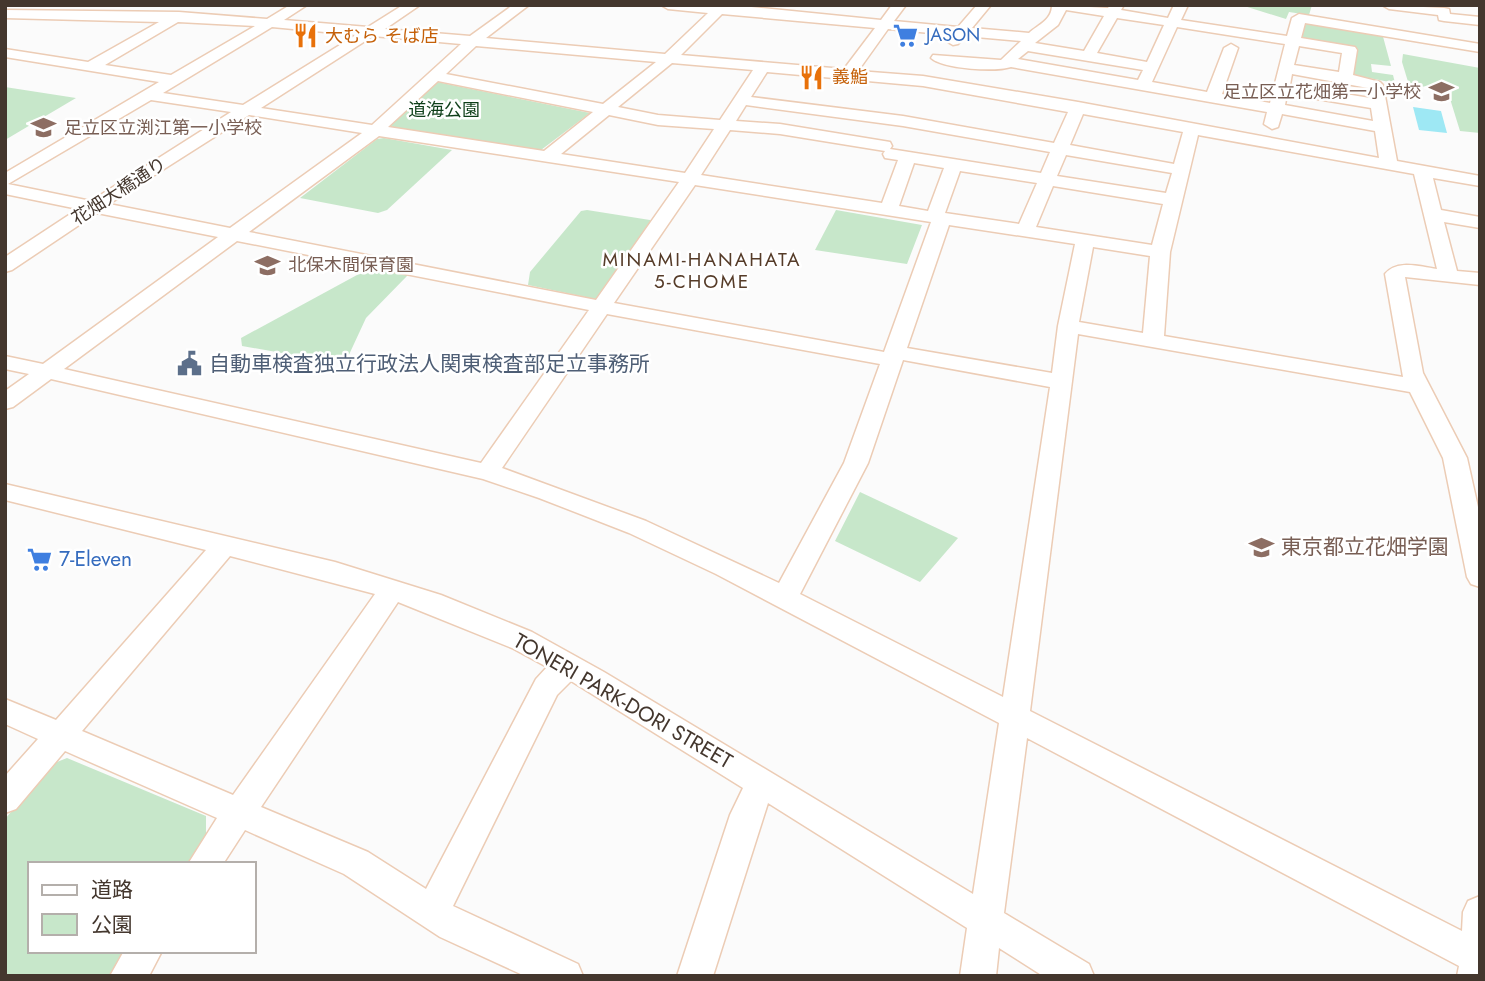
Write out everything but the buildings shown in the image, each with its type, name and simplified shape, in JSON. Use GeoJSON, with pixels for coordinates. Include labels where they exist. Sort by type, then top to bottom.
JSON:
{"type":"FeatureCollection","features":[{"type":"Feature","properties":{"kind":"street"},"geometry":{"type":"LineString","coordinates":[[5,24],[43,5]]}},
{"type":"Feature","properties":{"kind":"street"},"geometry":{"type":"LineString","coordinates":[[5,180],[300,5]]}},
{"type":"Feature","properties":{"kind":"street","name":"花畑大橋通り"},"geometry":{"type":"LineString","coordinates":[[5,266],[94,206],[413,5]]}},
{"type":"Feature","properties":{"kind":"street"},"geometry":{"type":"LineString","coordinates":[[5,402],[376,130],[474,40],[522,5]]}},
{"type":"Feature","properties":{"kind":"street"},"geometry":{"type":"LineString","coordinates":[[668,5],[961,31],[1152,67]]}},
{"type":"Feature","properties":{"kind":"street"},"geometry":{"type":"LineString","coordinates":[[849,73],[899,5]]}},
{"type":"Feature","properties":{"kind":"street"},"geometry":{"type":"LineString","coordinates":[[984,5],[938,58],[923,92],[881,150],[908,157],[1174,200]]}},
{"type":"Feature","properties":{"kind":"street"},"geometry":{"type":"LineString","coordinates":[[1009,62],[1053,22],[1059,13],[1060,5],[1115,9],[1173,22],[1350,50],[1345,78]]}},
{"type":"Feature","properties":{"kind":"street"},"geometry":{"type":"LineString","coordinates":[[1129,117],[1152,67],[1172,39],[1173,22],[1181,5]]}},
{"type":"Feature","properties":{"kind":"street"},"geometry":{"type":"LineString","coordinates":[[1389,5],[1480,22]]}},
{"type":"Feature","properties":{"kind":"street"},"geometry":{"type":"LineString","coordinates":[[547,158],[670,57],[721,8]]}},
{"type":"Feature","properties":{"kind":"street"},"geometry":{"type":"LineString","coordinates":[[1088,57],[1115,9]]}},
{"type":"Feature","properties":{"kind":"street"},"geometry":{"type":"LineString","coordinates":[[5,14],[155,15],[175,11],[271,22],[849,73],[923,92],[1078,107],[1480,181]]}},
{"type":"Feature","properties":{"kind":"street"},"geometry":{"type":"LineString","coordinates":[[90,67],[175,11]]}},
{"type":"Feature","properties":{"kind":"street"},"geometry":{"type":"LineString","coordinates":[[1268,142],[1284,60],[1299,18],[1444,15]]}},
{"type":"Feature","properties":{"kind":"street"},"geometry":{"type":"LineString","coordinates":[[1444,15],[1447,42]]}},
{"type":"Feature","properties":{"kind":"street"},"geometry":{"type":"LineString","coordinates":[[1379,17],[1447,42],[1480,48]]}},
{"type":"Feature","properties":{"kind":"street"},"geometry":{"type":"LineString","coordinates":[[1213,97],[1230,48]]}},
{"type":"Feature","properties":{"kind":"street"},"geometry":{"type":"LineString","coordinates":[[5,53],[172,80]]}},
{"type":"Feature","properties":{"kind":"street"},"geometry":{"type":"LineString","coordinates":[[938,58],[993,66],[1009,62],[1382,127]]}},
{"type":"Feature","properties":{"kind":"street"},"geometry":{"type":"LineString","coordinates":[[1284,60],[1345,78],[1373,83],[1389,164]]}},
{"type":"Feature","properties":{"kind":"street"},"geometry":{"type":"LineString","coordinates":[[487,472],[690,179],[764,65]]}},
{"type":"Feature","properties":{"kind":"street"},"geometry":{"type":"LineString","coordinates":[[436,76],[657,120],[780,128],[884,146]]}},
{"type":"Feature","properties":{"kind":"street"},"geometry":{"type":"LineString","coordinates":[[1280,88],[1378,104]]}},
{"type":"Feature","properties":{"kind":"street"},"geometry":{"type":"LineString","coordinates":[[149,95],[1156,251]]}},
{"type":"Feature","properties":{"kind":"street"},"geometry":{"type":"LineString","coordinates":[[741,100],[903,121],[1182,170]]}},
{"type":"Feature","properties":{"kind":"street"},"geometry":{"type":"LineString","coordinates":[[1025,231],[1078,107]]}},
{"type":"Feature","properties":{"kind":"street"},"geometry":{"type":"LineString","coordinates":[[1153,340],[1156,251],[1174,200],[1192,128]]}},
{"type":"Feature","properties":{"kind":"street"},"geometry":{"type":"LineString","coordinates":[[888,209],[908,157]]}},
{"type":"Feature","properties":{"kind":"street"},"geometry":{"type":"LineString","coordinates":[[784,598],[848,481],[893,356],[954,164]]}},
{"type":"Feature","properties":{"kind":"street"},"geometry":{"type":"LineString","coordinates":[[1422,170],[1448,276]]}},
{"type":"Feature","properties":{"kind":"street"},"geometry":{"type":"LineString","coordinates":[[5,189],[602,307],[1062,382]]}},
{"type":"Feature","properties":{"kind":"street"},"geometry":{"type":"LineString","coordinates":[[1433,214],[1480,223]]}},
{"type":"Feature","properties":{"kind":"street"},"geometry":{"type":"LineString","coordinates":[[978,976],[1068,326],[1085,240]]}},
{"type":"Feature","properties":{"kind":"street"},"geometry":{"type":"LineString","coordinates":[[1480,279],[1399,271],[1395,274],[1416,386],[1455,458],[1480,577]]}},
{"type":"Feature","properties":{"kind":"street"},"geometry":{"type":"LineString","coordinates":[[1068,326],[1416,386]]}},
{"type":"Feature","properties":{"kind":"street"},"geometry":{"type":"LineString","coordinates":[[5,362],[487,472],[544,489],[629,522],[784,598],[1478,963],[1480,912]]}},
{"type":"Feature","properties":{"kind":"street"},"geometry":{"type":"LineString","coordinates":[[1455,458],[1480,463]]}},
{"type":"Feature","properties":{"kind":"street","name":"TONERI PARK-DORI STREET"},"geometry":{"type":"LineString","coordinates":[[5,492],[335,572],[480,622],[568,665],[1076,976]]}},
{"type":"Feature","properties":{"kind":"street"},"geometry":{"type":"LineString","coordinates":[[5,799],[225,545]]}},
{"type":"Feature","properties":{"kind":"street"},"geometry":{"type":"LineString","coordinates":[[205,862],[393,590]]}},
{"type":"Feature","properties":{"kind":"street"},"geometry":{"type":"LineString","coordinates":[[432,912],[546,687],[568,665]]}},
{"type":"Feature","properties":{"kind":"street"},"geometry":{"type":"LineString","coordinates":[[5,712],[356,863],[452,925],[565,976]]}},
{"type":"Feature","properties":{"kind":"street"},"geometry":{"type":"LineString","coordinates":[[695,976],[746,815],[762,782]]}},
{"type":"Feature","properties":{"kind":"street"},"geometry":{"type":"LineString","coordinates":[[128,976],[144,953]]}},
{"type":"Feature","properties":{"kind":"green space"},"geometry":{"type":"Polygon","coordinates":[[[1241,5],[1312,5],[1309,15],[1289,12],[1286,19],[1241,5]]]}},
{"type":"Feature","properties":{"kind":"green space"},"geometry":{"type":"Polygon","coordinates":[[[1306,23],[1382,33],[1391,66],[1371,64],[1372,72],[1393,75],[1395,83],[1353,75],[1358,49],[1305,41],[1301,38],[1306,23]]]}},
{"type":"Feature","properties":{"kind":"green space"},"geometry":{"type":"Polygon","coordinates":[[[1403,54],[1480,68],[1480,133],[1460,131],[1447,89],[1409,85],[1402,62],[1403,54]]]}},
{"type":"Feature","properties":{"kind":"green space","name":"道海公園"},"geometry":{"type":"Polygon","coordinates":[[[437,82],[590,113],[541,150],[387,126],[437,82]]]}},
{"type":"Feature","properties":{"kind":"green space"},"geometry":{"type":"Polygon","coordinates":[[[5,87],[76,98],[5,140],[5,87]]]}},
{"type":"Feature","properties":{"kind":"green space"},"geometry":{"type":"Polygon","coordinates":[[[377,139],[452,150],[387,210],[378,213],[300,198],[377,139]]]}},
{"type":"Feature","properties":{"kind":"green space"},"geometry":{"type":"Polygon","coordinates":[[[836,210],[922,225],[907,264],[815,250],[836,210]]]}},
{"type":"Feature","properties":{"kind":"green space"},"geometry":{"type":"Polygon","coordinates":[[[581,211],[650,220],[652,223],[600,296],[595,299],[528,285],[530,272],[581,211]]]}},
{"type":"Feature","properties":{"kind":"green space"},"geometry":{"type":"Polygon","coordinates":[[[380,268],[407,273],[407,276],[366,318],[347,359],[310,358],[242,346],[241,338],[357,275],[380,268]]]}},
{"type":"Feature","properties":{"kind":"green space"},"geometry":{"type":"Polygon","coordinates":[[[860,492],[958,538],[920,582],[835,541],[860,492]]]}},
{"type":"Feature","properties":{"kind":"green space"},"geometry":{"type":"Polygon","coordinates":[[[67,758],[206,816],[206,838],[189,862],[28,862],[28,953],[126,953],[110,976],[5,976],[5,819],[52,764],[67,758]]]}},
{"type":"Feature","properties":{"kind":"water"},"geometry":{"type":"Polygon","coordinates":[[[1413,107],[1441,111],[1447,133],[1419,130],[1413,107]]]}},
{"type":"Feature","properties":{"kind":"place","name":"JASON"},"geometry":{"type":"Point","coordinates":[906,35]}},
{"type":"Feature","properties":{"kind":"place","name":"大むら そば店"},"geometry":{"type":"Point","coordinates":[305,36]}},
{"type":"Feature","properties":{"kind":"place","name":"義鮨"},"geometry":{"type":"Point","coordinates":[812,77]}},
{"type":"Feature","properties":{"kind":"place","name":"足立区立花畑第一小学校"},"geometry":{"type":"Point","coordinates":[1441,92]}},
{"type":"Feature","properties":{"kind":"place","name":"足立区立渕江第一小学校"},"geometry":{"type":"Point","coordinates":[44,128]}},
{"type":"Feature","properties":{"kind":"place","name":"北保木間保育園"},"geometry":{"type":"Point","coordinates":[268,265]}},
{"type":"Feature","properties":{"kind":"place","name":"自動車検査独立行政法人関東検査部足立事務所"},"geometry":{"type":"Point","coordinates":[189,364]}},
{"type":"Feature","properties":{"kind":"place","name":"東京都立花畑学園"},"geometry":{"type":"Point","coordinates":[1261,547]}},
{"type":"Feature","properties":{"kind":"place","name":"7-Eleven"},"geometry":{"type":"Point","coordinates":[39,559]}},
{"type":"Feature","properties":{"kind":"district","name":"MINAMI-HANAHATA 5-CHOME"},"geometry":{"type":"Point","coordinates":[702,270]}}]}
